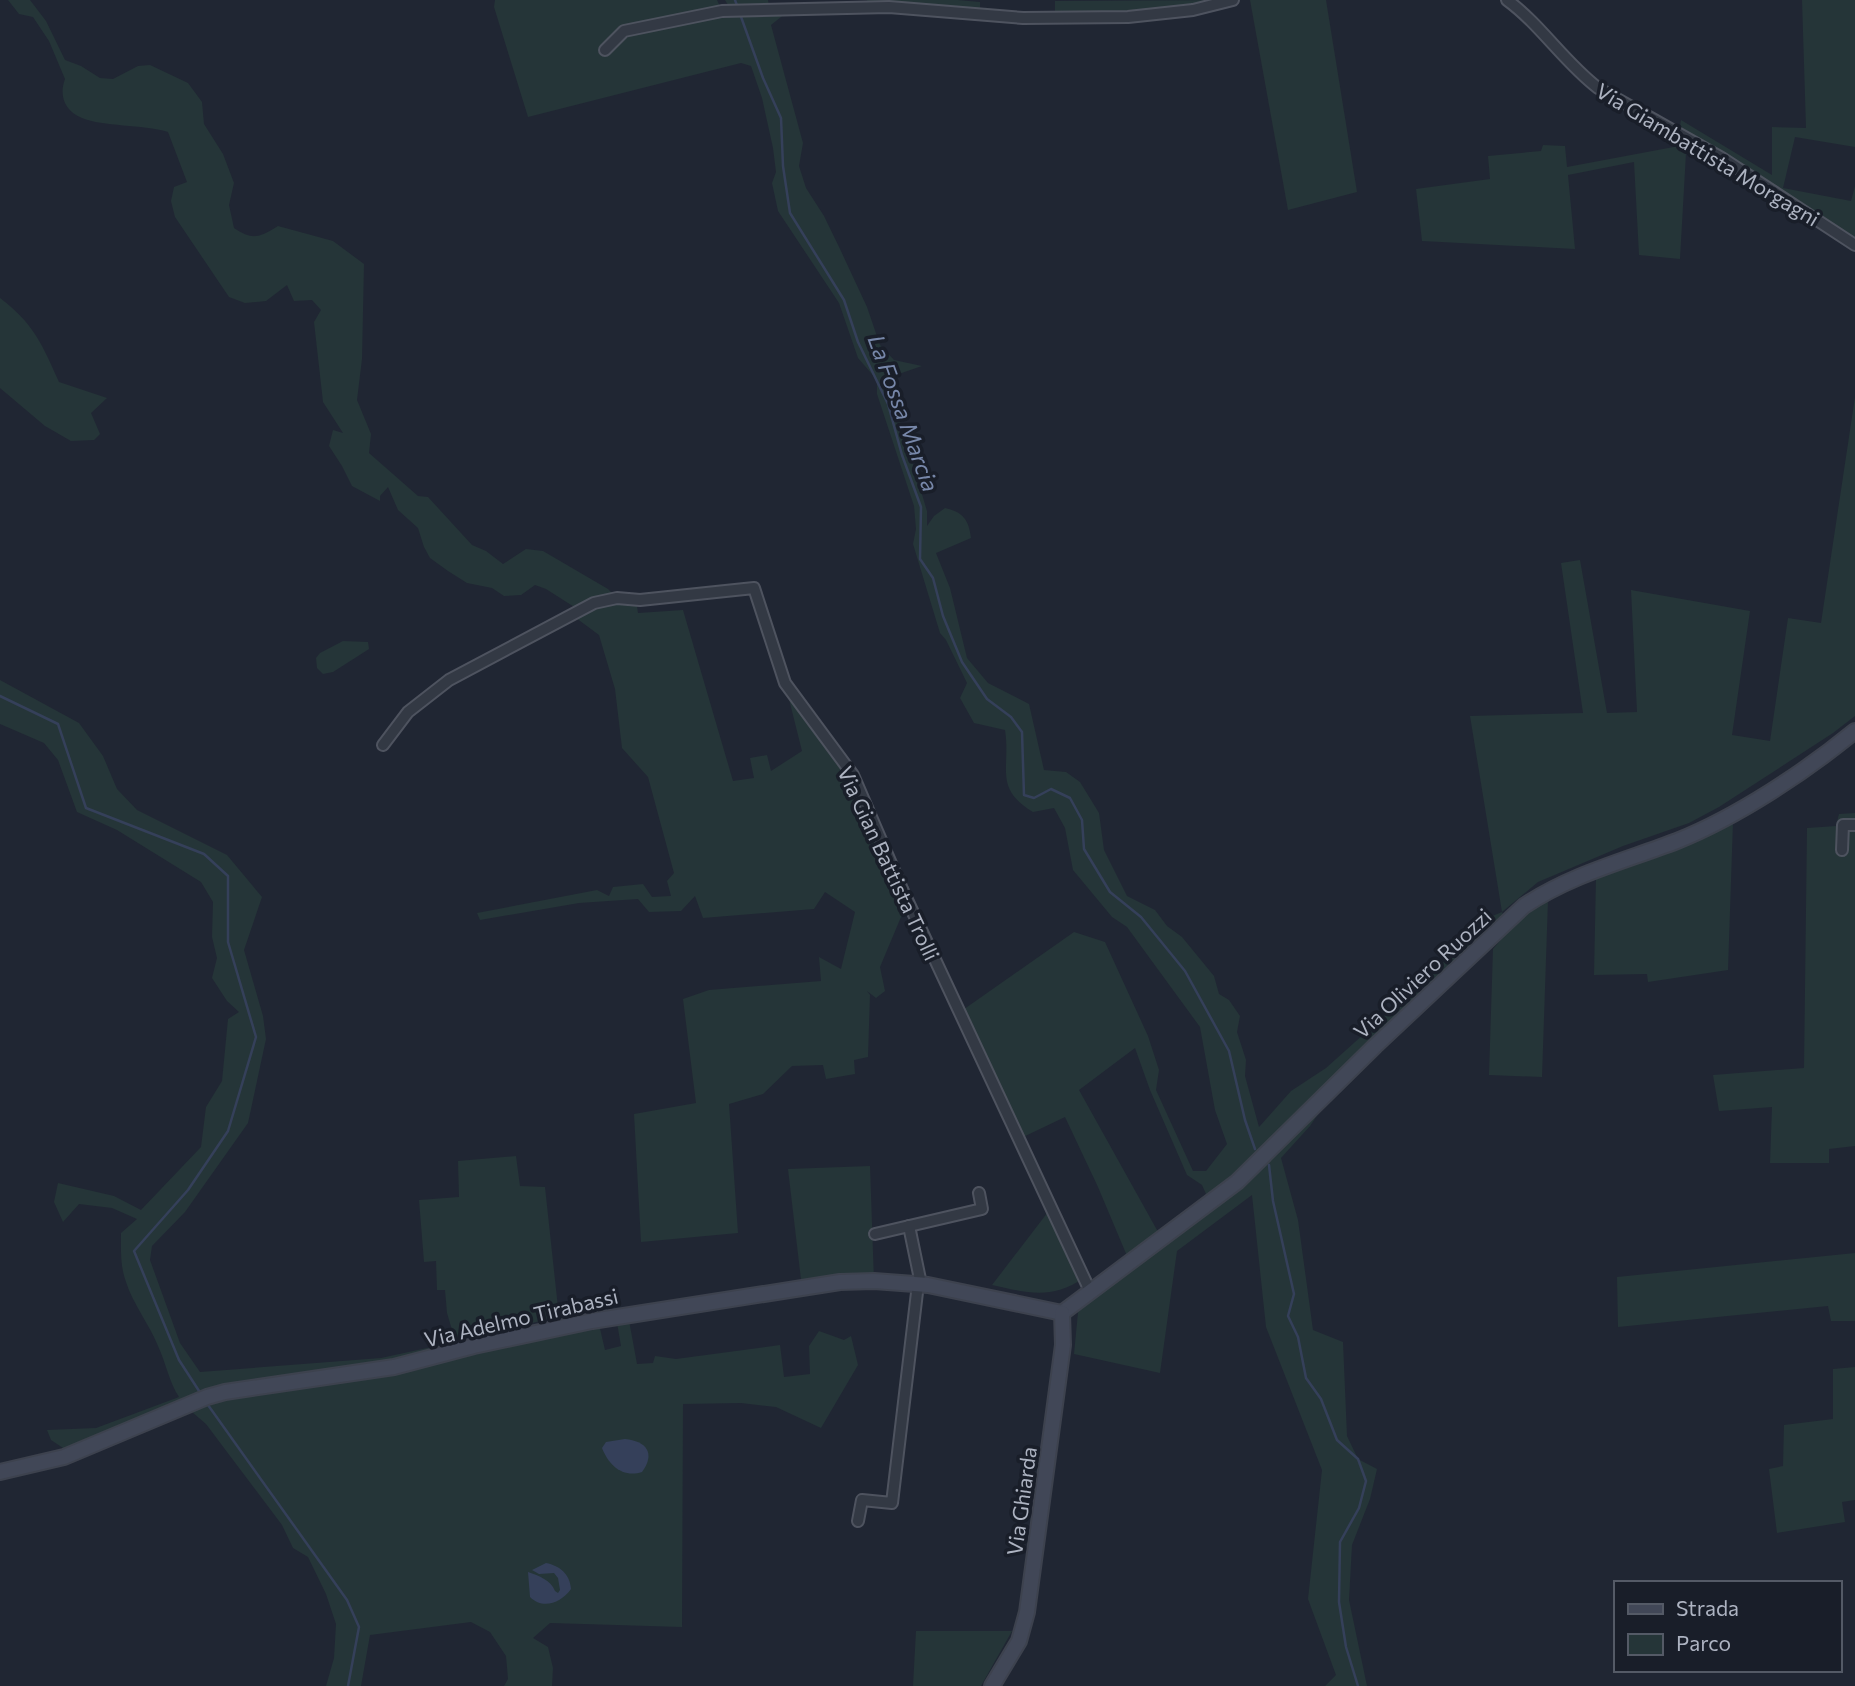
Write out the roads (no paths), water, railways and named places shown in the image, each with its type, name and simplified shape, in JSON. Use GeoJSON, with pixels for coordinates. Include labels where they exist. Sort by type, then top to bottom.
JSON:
{"type":"FeatureCollection","features":[{"type":"Feature","properties":{"kind":"street"},"geometry":{"type":"LineString","coordinates":[[605,50],[624,31],[722,11],[889,7],[1023,18],[1128,18],[1181,12],[1233,0]]}},
{"type":"Feature","properties":{"kind":"street","name":"Via Giambattista Morgagni"},"geometry":{"type":"LineString","coordinates":[[1507,0],[1533,21],[1598,89],[1722,158],[1855,245]]}},
{"type":"Feature","properties":{"kind":"street","name":"Via Gian Battista Trolli"},"geometry":{"type":"LineString","coordinates":[[383,745],[408,712],[449,680],[594,603],[617,598],[640,600],[754,588],[785,683],[853,775],[902,889],[1091,1293]]}},
{"type":"Feature","properties":{"kind":"street","name":"Via Oliviero Ruozzi"},"geometry":{"type":"LineString","coordinates":[[1062,1313],[1237,1182],[1375,1046],[1524,906],[1548,890],[1678,840],[1740,809],[1781,784],[1855,731]]}},
{"type":"Feature","properties":{"kind":"street"},"geometry":{"type":"LineString","coordinates":[[1842,850],[1843,825],[1855,825]]}},
{"type":"Feature","properties":{"kind":"street"},"geometry":{"type":"LineString","coordinates":[[875,1234],[982,1209],[979,1193]]}},
{"type":"Feature","properties":{"kind":"street"},"geometry":{"type":"LineString","coordinates":[[858,1521],[862,1500],[892,1503],[919,1284],[909,1226]]}},
{"type":"Feature","properties":{"kind":"street","name":"Via Adelmo Tirabassi"},"geometry":{"type":"LineString","coordinates":[[0,1472],[64,1457],[207,1397],[225,1392],[394,1367],[546,1330],[730,1298],[840,1283],[885,1281],[919,1284],[1062,1313]]}},
{"type":"Feature","properties":{"kind":"street","name":"Via Ghiarda"},"geometry":{"type":"LineString","coordinates":[[992,1686],[1019,1641],[1027,1612],[1063,1345],[1062,1313]]}},
{"type":"Feature","properties":{"kind":"water"},"geometry":{"type":"Polygon","coordinates":[[[625,1439],[638,1442],[647,1449],[648,1459],[642,1472],[629,1473],[618,1469],[602,1448],[606,1442],[625,1439]]]}},
{"type":"Feature","properties":{"kind":"water"},"geometry":{"type":"Polygon","coordinates":[[[546,1563],[563,1572],[569,1579],[571,1589],[557,1601],[546,1604],[530,1597],[528,1572],[548,1581],[558,1593],[558,1578],[554,1573],[539,1574],[532,1570],[546,1563]]]}},
{"type":"Feature","properties":{"kind":"waterway","name":"La Fossa Marcia"},"geometry":{"type":"LineString","coordinates":[[735,0],[738,8]]}},
{"type":"Feature","properties":{"kind":"waterway","name":"La Fossa Marcia"},"geometry":{"type":"LineString","coordinates":[[740,14],[781,118],[783,166],[790,213],[844,300],[858,342],[888,404],[902,455],[921,507],[920,559],[933,578],[943,616],[962,662],[987,699],[1011,717],[1022,732],[1024,795],[1034,798],[1051,789],[1070,798],[1082,820],[1084,849],[1110,892],[1141,917],[1185,971],[1229,1051],[1245,1120],[1255,1149]]}},
{"type":"Feature","properties":{"kind":"waterway"},"geometry":{"type":"LineString","coordinates":[[0,696],[58,724],[86,808],[204,854],[228,876],[228,942],[256,1037],[228,1131],[188,1190],[134,1251],[179,1360],[201,1394]]}},
{"type":"Feature","properties":{"kind":"waterway","name":"La Fossa Marcia"},"geometry":{"type":"LineString","coordinates":[[1269,1165],[1273,1201],[1294,1294],[1288,1316],[1298,1337],[1306,1378],[1321,1399],[1337,1440],[1358,1459],[1366,1481],[1359,1508],[1340,1542],[1339,1602],[1346,1647],[1358,1686]]}},
{"type":"Feature","properties":{"kind":"waterway"},"geometry":{"type":"LineString","coordinates":[[208,1405],[347,1600],[359,1627],[348,1686]]}}]}
